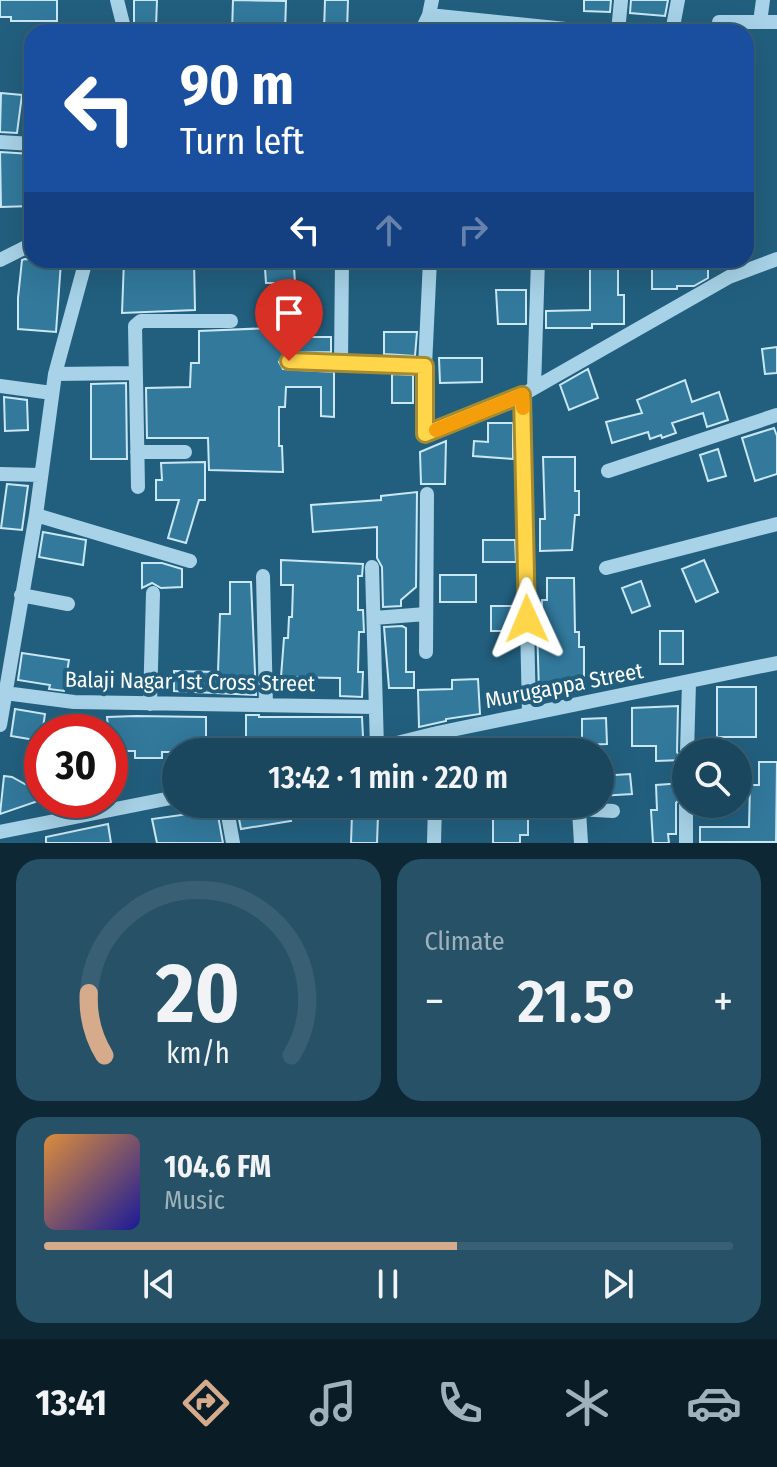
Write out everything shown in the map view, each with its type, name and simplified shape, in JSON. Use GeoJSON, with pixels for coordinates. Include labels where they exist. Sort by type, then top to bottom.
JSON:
{"type":"FeatureCollection","features":[{"type":"Feature","properties":{"kind":"street"},"geometry":{"type":"LineString","coordinates":[[117,0],[123,24]]}},
{"type":"Feature","properties":{"kind":"street"},"geometry":{"type":"LineString","coordinates":[[425,24],[432,0]]}},
{"type":"Feature","properties":{"kind":"street"},"geometry":{"type":"LineString","coordinates":[[619,24],[621,0]]}},
{"type":"Feature","properties":{"kind":"street"},"geometry":{"type":"LineString","coordinates":[[674,24],[678,0]]}},
{"type":"Feature","properties":{"kind":"street"},"geometry":{"type":"LineString","coordinates":[[760,22],[763,0]]}},
{"type":"Feature","properties":{"kind":"street"},"geometry":{"type":"LineString","coordinates":[[429,15],[493,24]]}},
{"type":"Feature","properties":{"kind":"street"},"geometry":{"type":"LineString","coordinates":[[719,22],[777,22]]}},
{"type":"Feature","properties":{"kind":"street"},"geometry":{"type":"LineString","coordinates":[[0,142],[24,144]]}},
{"type":"Feature","properties":{"kind":"street"},"geometry":{"type":"LineString","coordinates":[[0,260],[24,248]]}},
{"type":"Feature","properties":{"kind":"street"},"geometry":{"type":"LineString","coordinates":[[754,264],[756,267],[777,259]]}},
{"type":"Feature","properties":{"kind":"street"},"geometry":{"type":"LineString","coordinates":[[0,721],[36,515],[55,374],[84,268]]}},
{"type":"Feature","properties":{"kind":"street"},"geometry":{"type":"LineString","coordinates":[[341,362],[342,268]]}},
{"type":"Feature","properties":{"kind":"street"},"geometry":{"type":"LineString","coordinates":[[430,268],[425,434],[528,392],[729,277],[753,268]]}},
{"type":"Feature","properties":{"kind":"street"},"geometry":{"type":"LineString","coordinates":[[529,714],[528,392],[537,268]]}},
{"type":"Feature","properties":{"kind":"street"},"geometry":{"type":"LineString","coordinates":[[138,487],[134,330],[138,322],[231,321]]}},
{"type":"Feature","properties":{"kind":"street"},"geometry":{"type":"LineString","coordinates":[[289,361],[425,366]]}},
{"type":"Feature","properties":{"kind":"street"},"geometry":{"type":"LineString","coordinates":[[55,374],[135,373]]}},
{"type":"Feature","properties":{"kind":"street"},"geometry":{"type":"LineString","coordinates":[[0,386],[52,393]]}},
{"type":"Feature","properties":{"kind":"street"},"geometry":{"type":"LineString","coordinates":[[608,471],[777,415]]}},
{"type":"Feature","properties":{"kind":"street"},"geometry":{"type":"LineString","coordinates":[[137,452],[185,452]]}},
{"type":"Feature","properties":{"kind":"street"},"geometry":{"type":"LineString","coordinates":[[0,474],[40,475]]}},
{"type":"Feature","properties":{"kind":"street"},"geometry":{"type":"LineString","coordinates":[[426,652],[427,494]]}},
{"type":"Feature","properties":{"kind":"street"},"geometry":{"type":"LineString","coordinates":[[36,515],[190,561]]}},
{"type":"Feature","properties":{"kind":"street"},"geometry":{"type":"LineString","coordinates":[[606,568],[777,524]]}},
{"type":"Feature","properties":{"kind":"street"},"geometry":{"type":"LineString","coordinates":[[372,567],[377,738]]}},
{"type":"Feature","properties":{"kind":"street"},"geometry":{"type":"LineString","coordinates":[[263,576],[266,705]]}},
{"type":"Feature","properties":{"kind":"street"},"geometry":{"type":"LineString","coordinates":[[150,704],[153,593]]}},
{"type":"Feature","properties":{"kind":"street"},"geometry":{"type":"LineString","coordinates":[[21,595],[68,604]]}},
{"type":"Feature","properties":{"kind":"street"},"geometry":{"type":"LineString","coordinates":[[374,618],[426,614]]}},
{"type":"Feature","properties":{"kind":"street","name":"Murugappa Street"},"geometry":{"type":"LineString","coordinates":[[417,738],[777,663]]}},
{"type":"Feature","properties":{"kind":"street"},"geometry":{"type":"LineString","coordinates":[[687,738],[689,683]]}},
{"type":"Feature","properties":{"kind":"street","name":"Balaji Nagar 1st Cross Street"},"geometry":{"type":"LineString","coordinates":[[5,693],[74,702],[375,707]]}},
{"type":"Feature","properties":{"kind":"street"},"geometry":{"type":"LineString","coordinates":[[437,733],[437,738]]}},
{"type":"Feature","properties":{"kind":"street"},"geometry":{"type":"LineString","coordinates":[[0,832],[162,800]]}},
{"type":"Feature","properties":{"kind":"street"},"geometry":{"type":"LineString","coordinates":[[229,818],[233,843]]}},
{"type":"Feature","properties":{"kind":"street"},"geometry":{"type":"LineString","coordinates":[[434,843],[435,818]]}},
{"type":"Feature","properties":{"kind":"street"},"geometry":{"type":"LineString","coordinates":[[579,818],[581,843]]}},
{"type":"Feature","properties":{"kind":"street"},"geometry":{"type":"LineString","coordinates":[[686,818],[686,843]]}},
{"type":"Feature","properties":{"kind":"building"},"geometry":{"type":"Polygon","coordinates":[[[0,0],[57,0],[57,21],[11,21],[11,17],[0,17],[0,0]]]}},
{"type":"Feature","properties":{"kind":"building"},"geometry":{"type":"Polygon","coordinates":[[[134,0],[157,0],[156,24],[134,24],[134,0]]]}},
{"type":"Feature","properties":{"kind":"building"},"geometry":{"type":"Polygon","coordinates":[[[233,0],[286,1],[285,24],[232,24],[233,0]]]}},
{"type":"Feature","properties":{"kind":"building"},"geometry":{"type":"Polygon","coordinates":[[[325,0],[348,0],[347,24],[324,24],[325,0]]]}},
{"type":"Feature","properties":{"kind":"building"},"geometry":{"type":"Polygon","coordinates":[[[584,0],[611,0],[610,12],[584,11],[584,0]]]}},
{"type":"Feature","properties":{"kind":"building"},"geometry":{"type":"Polygon","coordinates":[[[631,0],[668,0],[665,16],[630,13],[631,0]]]}},
{"type":"Feature","properties":{"kind":"building"},"geometry":{"type":"Polygon","coordinates":[[[1,93],[22,95],[17,133],[0,132],[1,93]]]}},
{"type":"Feature","properties":{"kind":"building"},"geometry":{"type":"Polygon","coordinates":[[[0,152],[24,154],[24,206],[1,207],[0,152]]]}},
{"type":"Feature","properties":{"kind":"building"},"geometry":{"type":"Polygon","coordinates":[[[22,260],[24,268],[61,268],[56,332],[18,329],[22,260]]]}},
{"type":"Feature","properties":{"kind":"building"},"geometry":{"type":"Polygon","coordinates":[[[124,268],[194,268],[195,310],[122,313],[124,268]]]}},
{"type":"Feature","properties":{"kind":"building"},"geometry":{"type":"Polygon","coordinates":[[[265,268],[294,268],[295,283],[266,283],[265,268]]]}},
{"type":"Feature","properties":{"kind":"building"},"geometry":{"type":"Polygon","coordinates":[[[590,268],[618,268],[618,295],[624,295],[624,324],[546,328],[546,311],[590,310],[590,268]]]}},
{"type":"Feature","properties":{"kind":"building"},"geometry":{"type":"Polygon","coordinates":[[[652,268],[708,268],[708,278],[694,286],[652,289],[652,268]]]}},
{"type":"Feature","properties":{"kind":"building"},"geometry":{"type":"Polygon","coordinates":[[[496,290],[526,290],[526,324],[498,324],[496,290]]]}},
{"type":"Feature","properties":{"kind":"building"},"geometry":{"type":"Polygon","coordinates":[[[271,324],[304,324],[304,337],[331,337],[331,352],[284,353],[279,362],[283,369],[334,372],[334,417],[321,416],[321,387],[286,387],[285,407],[279,407],[283,472],[209,470],[208,438],[147,438],[146,388],[190,387],[191,363],[199,363],[199,331],[271,328],[271,324]]]}},
{"type":"Feature","properties":{"kind":"building"},"geometry":{"type":"Polygon","coordinates":[[[384,332],[417,332],[415,356],[384,354],[384,332]]]}},
{"type":"Feature","properties":{"kind":"building"},"geometry":{"type":"Polygon","coordinates":[[[777,347],[777,373],[765,374],[762,349],[777,347]]]}},
{"type":"Feature","properties":{"kind":"building"},"geometry":{"type":"Polygon","coordinates":[[[439,358],[482,358],[482,382],[440,383],[439,358]]]}},
{"type":"Feature","properties":{"kind":"building"},"geometry":{"type":"Polygon","coordinates":[[[588,369],[598,398],[569,410],[560,385],[588,369]]]}},
{"type":"Feature","properties":{"kind":"building"},"geometry":{"type":"Polygon","coordinates":[[[392,374],[413,375],[413,403],[392,403],[392,374]]]}},
{"type":"Feature","properties":{"kind":"building"},"geometry":{"type":"Polygon","coordinates":[[[685,380],[692,402],[719,392],[728,420],[707,427],[703,413],[672,423],[676,433],[662,438],[661,435],[650,439],[648,432],[612,443],[606,422],[642,413],[637,400],[685,380]]]}},
{"type":"Feature","properties":{"kind":"building"},"geometry":{"type":"Polygon","coordinates":[[[126,383],[127,459],[91,459],[91,384],[126,383]]]}},
{"type":"Feature","properties":{"kind":"building"},"geometry":{"type":"Polygon","coordinates":[[[4,397],[27,400],[28,430],[5,431],[4,397]]]}},
{"type":"Feature","properties":{"kind":"building"},"geometry":{"type":"Polygon","coordinates":[[[488,423],[513,423],[513,459],[473,456],[474,441],[488,442],[488,423]]]}},
{"type":"Feature","properties":{"kind":"building"},"geometry":{"type":"Polygon","coordinates":[[[774,428],[777,436],[777,474],[755,481],[742,438],[774,428]]]}},
{"type":"Feature","properties":{"kind":"building"},"geometry":{"type":"Polygon","coordinates":[[[446,441],[445,484],[421,484],[420,452],[446,441]]]}},
{"type":"Feature","properties":{"kind":"building"},"geometry":{"type":"Polygon","coordinates":[[[718,449],[726,476],[708,481],[700,455],[718,449]]]}},
{"type":"Feature","properties":{"kind":"building"},"geometry":{"type":"Polygon","coordinates":[[[543,457],[575,457],[579,515],[575,515],[572,550],[540,551],[540,519],[545,519],[543,457]]]}},
{"type":"Feature","properties":{"kind":"building"},"geometry":{"type":"Polygon","coordinates":[[[205,462],[205,500],[199,500],[186,543],[168,538],[179,500],[156,500],[156,480],[162,480],[161,463],[205,462]]]}},
{"type":"Feature","properties":{"kind":"building"},"geometry":{"type":"Polygon","coordinates":[[[7,484],[28,486],[22,530],[1,528],[7,484]]]}},
{"type":"Feature","properties":{"kind":"building"},"geometry":{"type":"Polygon","coordinates":[[[417,492],[416,587],[401,600],[401,606],[383,607],[377,527],[313,532],[311,505],[381,500],[381,496],[417,492]]]}},
{"type":"Feature","properties":{"kind":"building"},"geometry":{"type":"Polygon","coordinates":[[[43,532],[86,540],[83,565],[39,557],[43,532]]]}},
{"type":"Feature","properties":{"kind":"building"},"geometry":{"type":"Polygon","coordinates":[[[483,540],[515,540],[516,562],[483,562],[483,540]]]}},
{"type":"Feature","properties":{"kind":"building"},"geometry":{"type":"Polygon","coordinates":[[[281,560],[363,564],[362,576],[358,576],[358,610],[363,610],[364,632],[359,632],[358,672],[363,672],[362,697],[340,696],[340,678],[281,677],[284,638],[288,638],[289,617],[292,617],[293,585],[281,585],[281,560]]]}},
{"type":"Feature","properties":{"kind":"building"},"geometry":{"type":"Polygon","coordinates":[[[704,560],[718,592],[696,602],[682,569],[704,560]]]}},
{"type":"Feature","properties":{"kind":"building"},"geometry":{"type":"Polygon","coordinates":[[[142,563],[162,563],[182,569],[182,587],[161,588],[152,583],[142,588],[142,563]]]}},
{"type":"Feature","properties":{"kind":"building"},"geometry":{"type":"Polygon","coordinates":[[[440,575],[476,575],[476,602],[440,602],[440,575]]]}},
{"type":"Feature","properties":{"kind":"building"},"geometry":{"type":"Polygon","coordinates":[[[547,578],[574,578],[575,632],[579,632],[579,647],[584,647],[584,692],[539,692],[537,624],[542,624],[542,600],[547,600],[547,578]]]}},
{"type":"Feature","properties":{"kind":"building"},"geometry":{"type":"Polygon","coordinates":[[[641,581],[650,606],[632,613],[622,588],[641,581]]]}},
{"type":"Feature","properties":{"kind":"building"},"geometry":{"type":"Polygon","coordinates":[[[230,582],[251,582],[256,695],[174,691],[174,671],[218,672],[220,614],[230,614],[230,582]]]}},
{"type":"Feature","properties":{"kind":"building"},"geometry":{"type":"Polygon","coordinates":[[[491,606],[517,606],[517,631],[491,631],[491,606]]]}},
{"type":"Feature","properties":{"kind":"building"},"geometry":{"type":"Polygon","coordinates":[[[384,627],[406,628],[406,672],[414,672],[414,688],[389,688],[384,627]]]}},
{"type":"Feature","properties":{"kind":"building"},"geometry":{"type":"Polygon","coordinates":[[[660,631],[683,631],[683,664],[660,664],[660,631]]]}},
{"type":"Feature","properties":{"kind":"building"},"geometry":{"type":"Polygon","coordinates":[[[22,653],[69,660],[64,691],[49,689],[50,685],[18,680],[22,653]]]}},
{"type":"Feature","properties":{"kind":"building"},"geometry":{"type":"Polygon","coordinates":[[[478,679],[480,714],[419,727],[418,690],[452,689],[452,680],[478,679]]]}},
{"type":"Feature","properties":{"kind":"building"},"geometry":{"type":"Polygon","coordinates":[[[717,687],[756,687],[756,737],[717,737],[717,687]]]}},
{"type":"Feature","properties":{"kind":"building"},"geometry":{"type":"Polygon","coordinates":[[[678,706],[677,738],[672,738],[672,760],[656,761],[656,746],[632,746],[632,708],[678,706]]]}},
{"type":"Feature","properties":{"kind":"building"},"geometry":{"type":"Polygon","coordinates":[[[15,709],[45,714],[24,714],[24,738],[11,736],[15,709]]]}},
{"type":"Feature","properties":{"kind":"building"},"geometry":{"type":"Polygon","coordinates":[[[246,715],[362,717],[363,737],[359,738],[246,738],[246,715]]]}},
{"type":"Feature","properties":{"kind":"building"},"geometry":{"type":"Polygon","coordinates":[[[128,716],[206,717],[206,738],[162,738],[162,758],[135,758],[135,751],[128,751],[128,716]]]}},
{"type":"Feature","properties":{"kind":"building"},"geometry":{"type":"Polygon","coordinates":[[[606,718],[607,738],[582,738],[582,719],[606,718]]]}},
{"type":"Feature","properties":{"kind":"building"},"geometry":{"type":"Polygon","coordinates":[[[759,762],[777,762],[776,842],[700,842],[700,827],[749,827],[752,785],[759,785],[759,762]]]}},
{"type":"Feature","properties":{"kind":"building"},"geometry":{"type":"Polygon","coordinates":[[[630,774],[632,794],[614,795],[614,775],[630,774]]]}},
{"type":"Feature","properties":{"kind":"building"},"geometry":{"type":"Polygon","coordinates":[[[4,776],[12,777],[24,784],[24,806],[0,814],[4,776]]]}},
{"type":"Feature","properties":{"kind":"building"},"geometry":{"type":"Polygon","coordinates":[[[672,784],[672,818],[676,818],[676,834],[668,834],[669,843],[653,843],[651,810],[657,810],[656,785],[672,784]]]}},
{"type":"Feature","properties":{"kind":"building"},"geometry":{"type":"Polygon","coordinates":[[[218,818],[223,843],[157,843],[152,819],[218,818]]]}},
{"type":"Feature","properties":{"kind":"building"},"geometry":{"type":"Polygon","coordinates":[[[239,818],[290,818],[291,821],[241,829],[239,818]]]}},
{"type":"Feature","properties":{"kind":"building"},"geometry":{"type":"Polygon","coordinates":[[[352,818],[378,818],[377,843],[351,843],[352,818]]]}},
{"type":"Feature","properties":{"kind":"building"},"geometry":{"type":"Polygon","coordinates":[[[493,818],[528,818],[528,835],[520,835],[520,843],[493,843],[493,818]]]}},
{"type":"Feature","properties":{"kind":"building"},"geometry":{"type":"Polygon","coordinates":[[[108,824],[111,843],[46,843],[46,837],[108,824]]]}},
{"type":"Feature","properties":{"kind":"slow traffic"},"geometry":{"type":"LineString","coordinates":[[436,430],[522,395],[523,408]]}},
{"type":"Feature","properties":{"kind":"route"},"geometry":{"type":"LineString","coordinates":[[289,361],[425,366],[425,434],[522,395],[527,619]]}}]}
